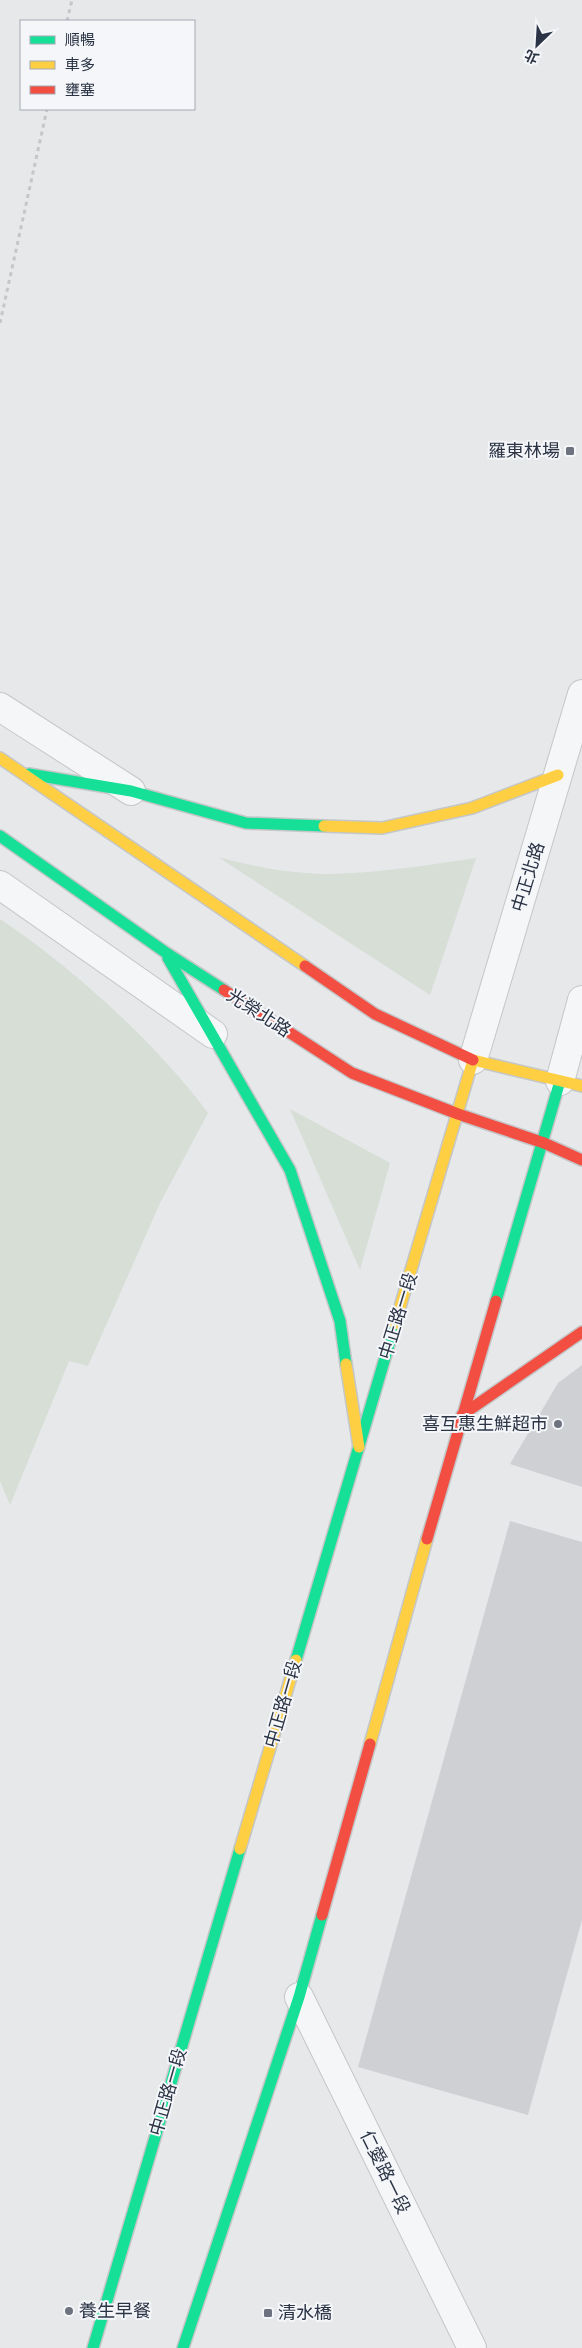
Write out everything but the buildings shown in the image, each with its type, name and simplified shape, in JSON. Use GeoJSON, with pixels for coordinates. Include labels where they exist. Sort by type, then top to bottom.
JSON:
{"type":"FeatureCollection","features":[{"type":"Feature","properties":{"kind":"main road"},"geometry":{"type":"LineString","coordinates":[[0,758],[375,1014],[474,1060],[575,1080],[544,1143],[462,1415],[299,1997],[183,2348]]}},
{"type":"Feature","properties":{"kind":"main road"},"geometry":{"type":"LineString","coordinates":[[22,773],[131,791],[246,823],[382,828],[472,808],[558,775]]}},
{"type":"Feature","properties":{"kind":"main road","name":"光榮北路"},"geometry":{"type":"LineString","coordinates":[[0,836],[165,952],[352,1073],[458,1114],[544,1143]]}},
{"type":"Feature","properties":{"kind":"main road"},"geometry":{"type":"LineString","coordinates":[[165,952],[290,1170],[340,1321],[359,1447]]}},
{"type":"Feature","properties":{"kind":"main road","name":"中正路一段"},"geometry":{"type":"LineString","coordinates":[[93,2348],[474,1060]]}},
{"type":"Feature","properties":{"kind":"main road"},"geometry":{"type":"LineString","coordinates":[[544,1143],[572,1143]]}},
{"type":"Feature","properties":{"kind":"main road"},"geometry":{"type":"LineString","coordinates":[[544,1143],[582,1160]]}},
{"type":"Feature","properties":{"kind":"main road"},"geometry":{"type":"LineString","coordinates":[[462,1415],[582,1332]]}},
{"type":"Feature","properties":{"kind":"street","name":"中正北路"},"geometry":{"type":"LineString","coordinates":[[474,1060],[582,694]]}},
{"type":"Feature","properties":{"kind":"street"},"geometry":{"type":"LineString","coordinates":[[0,707],[131,791]]}},
{"type":"Feature","properties":{"kind":"street"},"geometry":{"type":"LineString","coordinates":[[0,885],[213,1034]]}},
{"type":"Feature","properties":{"kind":"street"},"geometry":{"type":"LineString","coordinates":[[575,1080],[582,1000]]}},
{"type":"Feature","properties":{"kind":"street","name":"仁愛路一段"},"geometry":{"type":"LineString","coordinates":[[299,1997],[472,2348]]}},
{"type":"Feature","properties":{"kind":"path"},"geometry":{"type":"LineString","coordinates":[[67,20],[72,0]]}},
{"type":"Feature","properties":{"kind":"path"},"geometry":{"type":"LineString","coordinates":[[0,323],[47,110]]}},
{"type":"Feature","properties":{"kind":"shaded area"},"geometry":{"type":"Polygon","coordinates":[[[218,857],[274,869],[331,874],[386,870],[476,858],[430,995],[218,857]]]}},
{"type":"Feature","properties":{"kind":"shaded area"},"geometry":{"type":"Polygon","coordinates":[[[0,919],[56,960],[112,1008],[164,1060],[208,1113],[160,1203],[88,1366],[69,1361],[10,1505],[0,1481],[0,919]]]}},
{"type":"Feature","properties":{"kind":"shaded area"},"geometry":{"type":"Polygon","coordinates":[[[290,1109],[390,1163],[360,1270],[290,1109]]]}},
{"type":"Feature","properties":{"kind":"traffic: fast"},"geometry":{"type":"LineString","coordinates":[[29,774],[131,791],[246,823],[324,826]]}},
{"type":"Feature","properties":{"kind":"traffic: fast"},"geometry":{"type":"LineString","coordinates":[[0,836],[165,952],[224,990]]}},
{"type":"Feature","properties":{"kind":"traffic: fast"},"geometry":{"type":"LineString","coordinates":[[168,958],[290,1170],[340,1321],[346,1364]]}},
{"type":"Feature","properties":{"kind":"traffic: fast"},"geometry":{"type":"LineString","coordinates":[[496,1301],[560,1081]]}},
{"type":"Feature","properties":{"kind":"traffic: fast"},"geometry":{"type":"LineString","coordinates":[[296,1660],[395,1324]]}},
{"type":"Feature","properties":{"kind":"traffic: fast"},"geometry":{"type":"LineString","coordinates":[[93,2348],[240,1849]]}},
{"type":"Feature","properties":{"kind":"traffic: fast"},"geometry":{"type":"LineString","coordinates":[[183,2348],[299,1997],[322,1915]]}},
{"type":"Feature","properties":{"kind":"traffic: slow"},"geometry":{"type":"LineString","coordinates":[[0,758],[305,966]]}},
{"type":"Feature","properties":{"kind":"traffic: slow"},"geometry":{"type":"LineString","coordinates":[[324,826],[382,828],[472,808],[558,775]]}},
{"type":"Feature","properties":{"kind":"traffic: slow"},"geometry":{"type":"LineString","coordinates":[[395,1324],[473,1060],[582,1086]]}},
{"type":"Feature","properties":{"kind":"traffic: slow"},"geometry":{"type":"LineString","coordinates":[[346,1364],[359,1447]]}},
{"type":"Feature","properties":{"kind":"traffic: slow"},"geometry":{"type":"LineString","coordinates":[[370,1744],[427,1539]]}},
{"type":"Feature","properties":{"kind":"traffic: slow"},"geometry":{"type":"LineString","coordinates":[[240,1849],[296,1660]]}},
{"type":"Feature","properties":{"kind":"traffic: jam"},"geometry":{"type":"LineString","coordinates":[[305,966],[375,1014],[473,1060]]}},
{"type":"Feature","properties":{"kind":"traffic: jam"},"geometry":{"type":"LineString","coordinates":[[224,990],[352,1073],[458,1114],[544,1143]]}},
{"type":"Feature","properties":{"kind":"traffic: jam"},"geometry":{"type":"LineString","coordinates":[[544,1143],[582,1160]]}},
{"type":"Feature","properties":{"kind":"traffic: jam"},"geometry":{"type":"LineString","coordinates":[[427,1539],[496,1301]]}},
{"type":"Feature","properties":{"kind":"traffic: jam"},"geometry":{"type":"LineString","coordinates":[[462,1415],[582,1332]]}},
{"type":"Feature","properties":{"kind":"traffic: jam"},"geometry":{"type":"LineString","coordinates":[[322,1915],[370,1744]]}},
{"type":"Feature","properties":{"kind":"place","name":"羅東林場"},"geometry":{"type":"Point","coordinates":[570,451]}},
{"type":"Feature","properties":{"kind":"place","name":"喜互惠生鮮超市"},"geometry":{"type":"Point","coordinates":[558,1424]}},
{"type":"Feature","properties":{"kind":"place","name":"養生早餐"},"geometry":{"type":"Point","coordinates":[69,2311]}},
{"type":"Feature","properties":{"kind":"place","name":"清水橋"},"geometry":{"type":"Point","coordinates":[268,2313]}}]}
